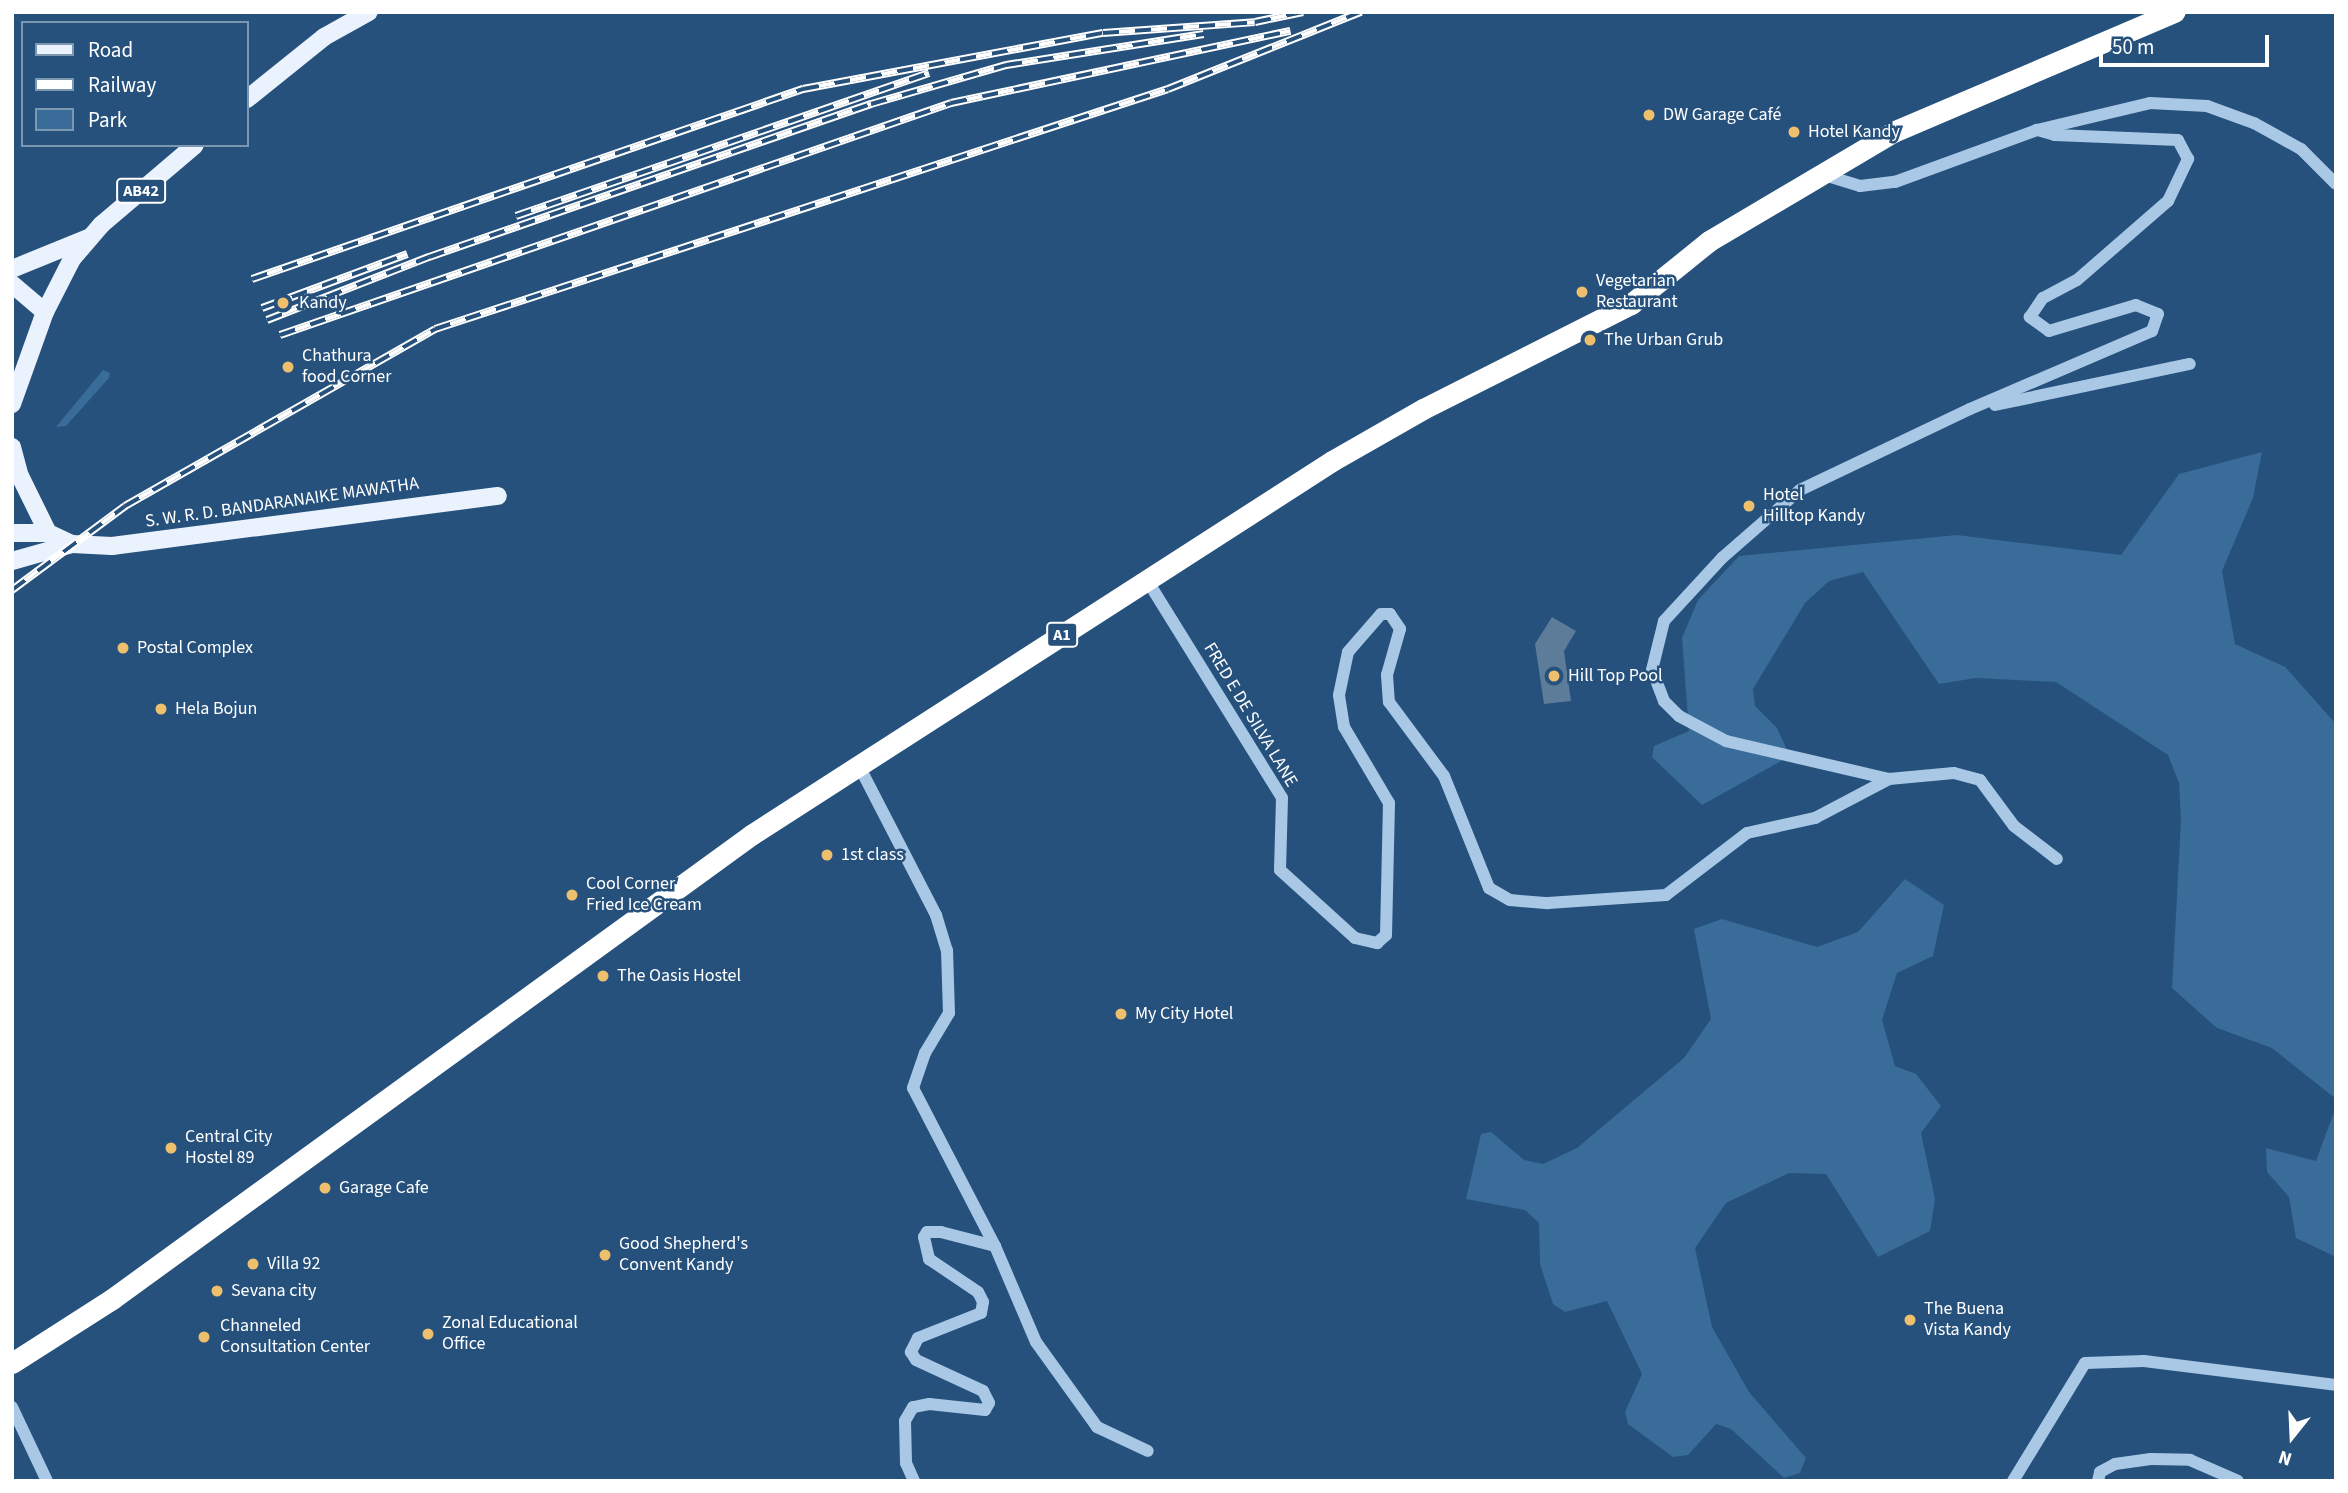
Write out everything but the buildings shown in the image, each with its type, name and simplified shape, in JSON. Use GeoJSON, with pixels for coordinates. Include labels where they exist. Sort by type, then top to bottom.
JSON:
{"type":"FeatureCollection","features":[{"type":"Feature","properties":{"kind":"highway","name":"A1"},"geometry":{"type":"LineString","coordinates":[[12,1363],[112,1299],[751,835],[858,764],[1388,429],[1631,304],[1709,241],[1893,132],[2174,12]]}},
{"type":"Feature","properties":{"kind":"main road"},"geometry":{"type":"LineString","coordinates":[[248,98],[324,37],[369,12]]}},
{"type":"Feature","properties":{"kind":"main road","name":"AB42"},"geometry":{"type":"LineString","coordinates":[[12,404],[45,312],[72,259],[88,238],[193,147]]}},
{"type":"Feature","properties":{"kind":"main road"},"geometry":{"type":"LineString","coordinates":[[12,269],[88,238]]}},
{"type":"Feature","properties":{"kind":"main road"},"geometry":{"type":"LineString","coordinates":[[12,284],[45,312]]}},
{"type":"Feature","properties":{"kind":"main road"},"geometry":{"type":"LineString","coordinates":[[12,447],[20,477],[47,533]]}},
{"type":"Feature","properties":{"kind":"main road","name":"S. W. R. D. BANDARANAIKE MAWATHA"},"geometry":{"type":"LineString","coordinates":[[72,544],[132,544],[498,496]]}},
{"type":"Feature","properties":{"kind":"main road"},"geometry":{"type":"LineString","coordinates":[[12,533],[47,533],[72,544]]}},
{"type":"Feature","properties":{"kind":"main road"},"geometry":{"type":"LineString","coordinates":[[12,561],[72,544]]}},
{"type":"Feature","properties":{"kind":"street"},"geometry":{"type":"LineString","coordinates":[[1821,174],[1860,186],[1895,182],[2037,130],[2150,103],[2207,106],[2301,149],[2336,184]]}},
{"type":"Feature","properties":{"kind":"street"},"geometry":{"type":"LineString","coordinates":[[1889,779],[1726,741],[1679,716],[1664,701],[1652,670],[1664,621],[1721,558],[1800,490],[1970,409],[2152,331],[2158,314],[2136,305],[2049,331],[2030,317],[2043,298],[2077,280],[2168,201],[2188,159],[2178,140],[2055,135],[2037,130]]}},
{"type":"Feature","properties":{"kind":"street"},"geometry":{"type":"LineString","coordinates":[[1970,409],[2190,364]]}},
{"type":"Feature","properties":{"kind":"street","name":"FRED E DE SILVA LANE"},"geometry":{"type":"LineString","coordinates":[[1147,580],[1282,798],[1280,870],[1355,939],[1377,943],[1386,935],[1389,803],[1344,727],[1339,695],[1348,652],[1381,614],[1391,614],[1400,629],[1387,675],[1389,702],[1444,776],[1489,888],[1510,900],[1548,903],[1666,895],[1747,834],[1815,818],[1889,779],[1954,773],[1980,780],[2014,826],[2057,859]]}},
{"type":"Feature","properties":{"kind":"street"},"geometry":{"type":"LineString","coordinates":[[858,764],[936,915],[947,950],[948,1013],[925,1053],[913,1088],[995,1246],[1036,1342],[1097,1427],[1148,1451]]}},
{"type":"Feature","properties":{"kind":"street"},"geometry":{"type":"LineString","coordinates":[[914,1481],[905,1463],[905,1420],[913,1407],[929,1404],[985,1410],[989,1403],[983,1391],[916,1360],[911,1352],[918,1338],[981,1313],[983,1302],[978,1292],[929,1259],[923,1237],[927,1232],[941,1232],[995,1246]]}},
{"type":"Feature","properties":{"kind":"street"},"geometry":{"type":"LineString","coordinates":[[2013,1481],[2085,1363],[2144,1361],[2336,1385]]}},
{"type":"Feature","properties":{"kind":"street"},"geometry":{"type":"LineString","coordinates":[[12,1407],[47,1481]]}},
{"type":"Feature","properties":{"kind":"street"},"geometry":{"type":"LineString","coordinates":[[2087,1481],[2115,1464],[2151,1459],[2190,1460],[2238,1481]]}},
{"type":"Feature","properties":{"kind":"green space"},"geometry":{"type":"Polygon","coordinates":[[[103,370],[110,373],[109,378],[66,426],[56,427],[103,370]]]}},
{"type":"Feature","properties":{"kind":"green space"},"geometry":{"type":"Polygon","coordinates":[[[2262,452],[2253,498],[2222,571],[2235,644],[2285,667],[2336,724],[2336,1099],[2272,1048],[2217,1028],[2172,988],[2181,820],[2179,783],[2168,755],[2056,682],[1976,678],[1939,684],[1863,572],[1829,581],[1805,603],[1753,689],[1755,706],[1777,728],[1790,756],[1702,805],[1652,757],[1654,746],[1689,731],[1682,638],[1698,600],[1739,556],[1957,535],[2121,555],[2179,474],[2262,452]]]}},
{"type":"Feature","properties":{"kind":"green space"},"geometry":{"type":"Polygon","coordinates":[[[1905,879],[1944,905],[1933,956],[1897,973],[1882,1020],[1895,1066],[1916,1074],[1941,1106],[1921,1133],[1935,1199],[1930,1231],[1878,1257],[1826,1174],[1789,1173],[1726,1203],[1695,1248],[1712,1327],[1749,1392],[1806,1458],[1800,1473],[1784,1478],[1731,1429],[1716,1424],[1688,1455],[1673,1457],[1628,1424],[1625,1412],[1642,1374],[1607,1301],[1565,1312],[1553,1304],[1540,1264],[1539,1223],[1525,1210],[1466,1199],[1481,1134],[1491,1132],[1524,1160],[1543,1164],[1577,1148],[1684,1058],[1711,1019],[1694,929],[1722,919],[1817,947],[1858,932],[1905,879]]]}},
{"type":"Feature","properties":{"kind":"green space"},"geometry":{"type":"Polygon","coordinates":[[[2336,1107],[2336,1257],[2296,1238],[2289,1197],[2267,1172],[2266,1148],[2316,1161],[2336,1107]]]}},
{"type":"Feature","properties":{"kind":"shaded area","name":"Hill Top Pool"},"geometry":{"type":"Polygon","coordinates":[[[1552,617],[1576,631],[1564,651],[1571,701],[1544,704],[1535,644],[1552,617]]]}},
{"type":"Feature","properties":{"kind":"railway"},"geometry":{"type":"LineString","coordinates":[[252,279],[803,89],[1103,33],[1255,22],[1303,12]]}},
{"type":"Feature","properties":{"kind":"railway"},"geometry":{"type":"LineString","coordinates":[[12,590],[125,506],[435,329],[1168,89],[1361,12]]}},
{"type":"Feature","properties":{"kind":"railway"},"geometry":{"type":"LineString","coordinates":[[280,335],[951,103],[1290,31]]}},
{"type":"Feature","properties":{"kind":"railway"},"geometry":{"type":"LineString","coordinates":[[267,320],[429,257],[871,104],[1006,65],[1204,34]]}},
{"type":"Feature","properties":{"kind":"railway"},"geometry":{"type":"LineString","coordinates":[[516,216],[929,73]]}},
{"type":"Feature","properties":{"kind":"railway"},"geometry":{"type":"LineString","coordinates":[[262,308],[407,254]]}},
{"type":"Feature","properties":{"kind":"place","name":"DW Garage Café"},"geometry":{"type":"Point","coordinates":[1649,115]}},
{"type":"Feature","properties":{"kind":"place","name":"Hotel Kandy"},"geometry":{"type":"Point","coordinates":[1794,132]}},
{"type":"Feature","properties":{"kind":"place","name":"Vegetarian Restaurant"},"geometry":{"type":"Point","coordinates":[1582,292]}},
{"type":"Feature","properties":{"kind":"place","name":"Kandy"},"geometry":{"type":"Point","coordinates":[283,303]}},
{"type":"Feature","properties":{"kind":"place","name":"The Urban Grub"},"geometry":{"type":"Point","coordinates":[1590,340]}},
{"type":"Feature","properties":{"kind":"place","name":"Chathura food Corner"},"geometry":{"type":"Point","coordinates":[288,367]}},
{"type":"Feature","properties":{"kind":"place","name":"Hotel Hilltop Kandy"},"geometry":{"type":"Point","coordinates":[1749,506]}},
{"type":"Feature","properties":{"kind":"place","name":"Postal Complex"},"geometry":{"type":"Point","coordinates":[123,648]}},
{"type":"Feature","properties":{"kind":"place","name":"Hill Top Pool"},"geometry":{"type":"Point","coordinates":[1554,676]}},
{"type":"Feature","properties":{"kind":"place","name":"Hela Bojun"},"geometry":{"type":"Point","coordinates":[161,709]}},
{"type":"Feature","properties":{"kind":"place","name":"1st class"},"geometry":{"type":"Point","coordinates":[827,855]}},
{"type":"Feature","properties":{"kind":"place","name":"Cool Corner Fried Ice Cream"},"geometry":{"type":"Point","coordinates":[572,895]}},
{"type":"Feature","properties":{"kind":"place","name":"The Oasis Hostel"},"geometry":{"type":"Point","coordinates":[603,976]}},
{"type":"Feature","properties":{"kind":"place","name":"My City Hotel"},"geometry":{"type":"Point","coordinates":[1121,1014]}},
{"type":"Feature","properties":{"kind":"place","name":"Central City Hostel 89"},"geometry":{"type":"Point","coordinates":[171,1148]}},
{"type":"Feature","properties":{"kind":"place","name":"Garage Cafe"},"geometry":{"type":"Point","coordinates":[325,1188]}},
{"type":"Feature","properties":{"kind":"place","name":"Good Shepherd's Convent Kandy"},"geometry":{"type":"Point","coordinates":[605,1255]}},
{"type":"Feature","properties":{"kind":"place","name":"Villa 92"},"geometry":{"type":"Point","coordinates":[253,1264]}},
{"type":"Feature","properties":{"kind":"place","name":"Sevana city"},"geometry":{"type":"Point","coordinates":[217,1291]}},
{"type":"Feature","properties":{"kind":"place","name":"The Buena Vista Kandy"},"geometry":{"type":"Point","coordinates":[1910,1320]}},
{"type":"Feature","properties":{"kind":"place","name":"Zonal Educational Office"},"geometry":{"type":"Point","coordinates":[428,1334]}},
{"type":"Feature","properties":{"kind":"place","name":"Channeled Consultation Center"},"geometry":{"type":"Point","coordinates":[204,1337]}}]}
